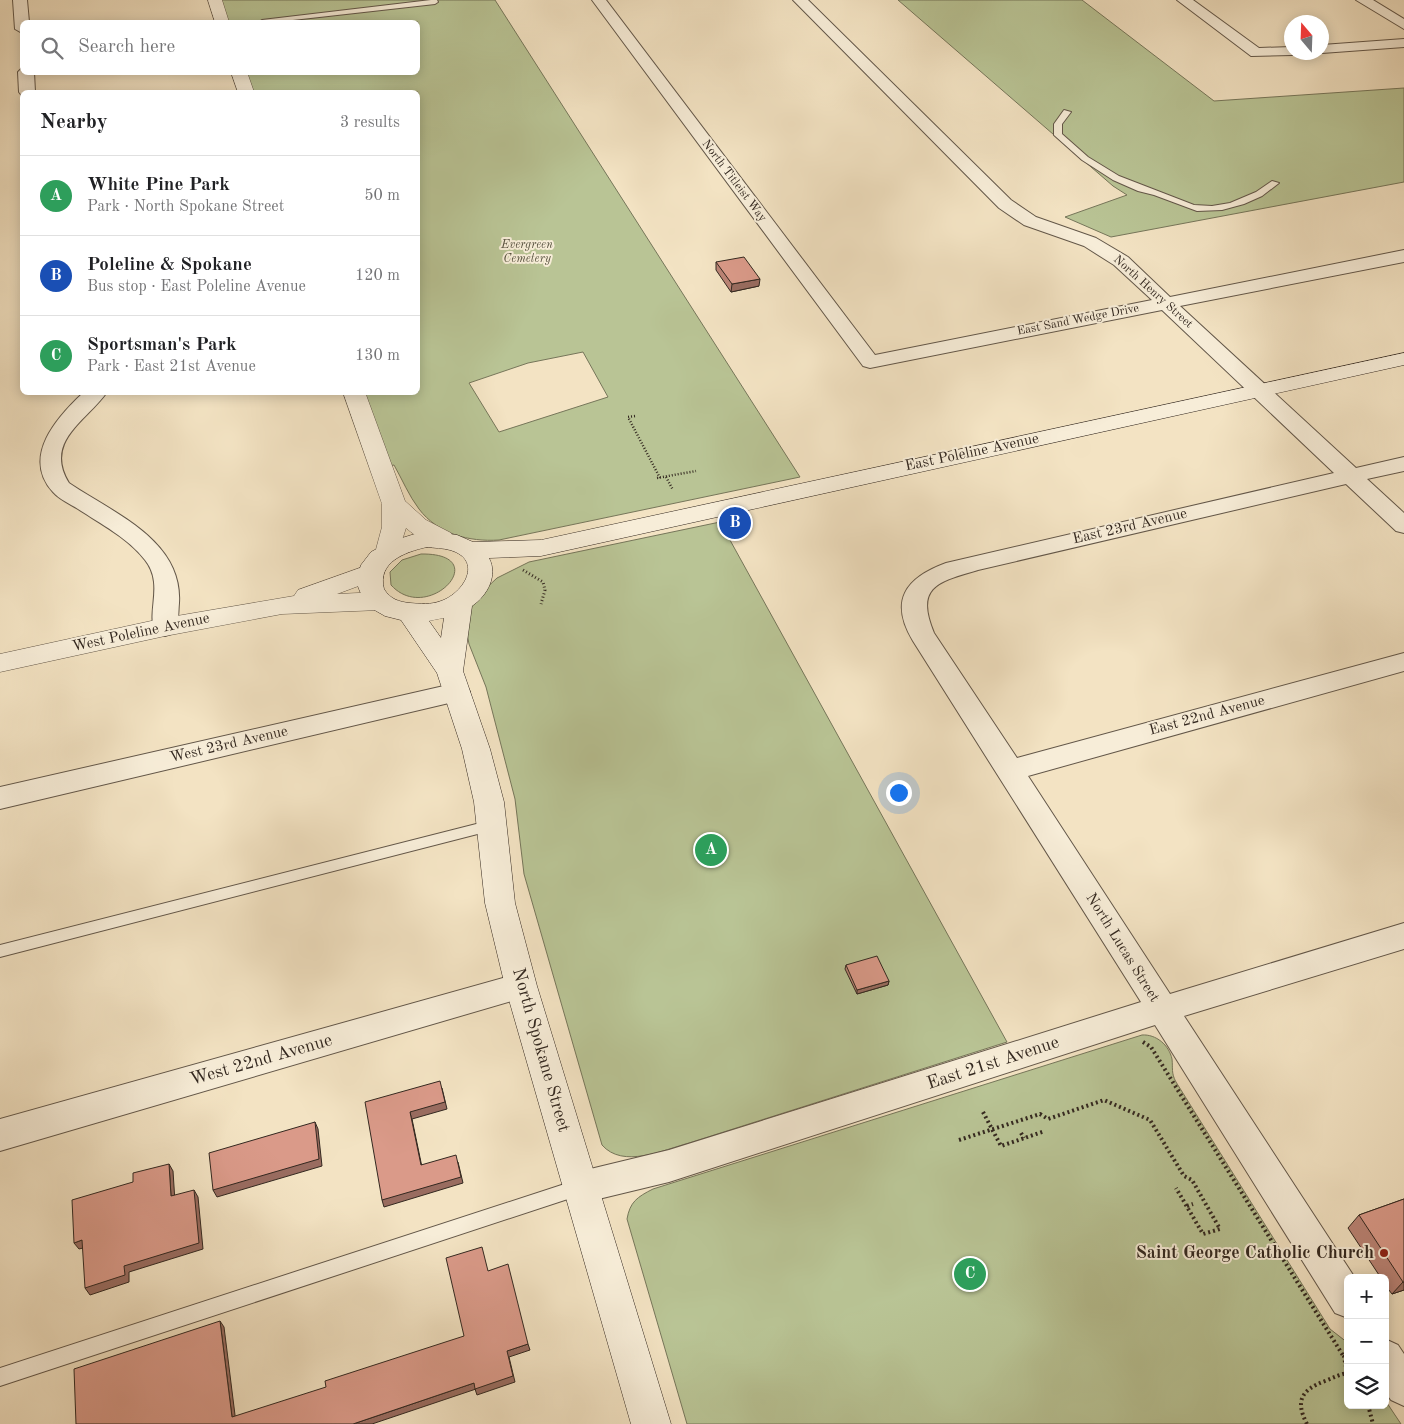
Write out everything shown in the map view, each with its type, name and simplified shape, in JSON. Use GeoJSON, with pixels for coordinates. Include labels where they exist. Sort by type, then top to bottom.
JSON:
{"type":"FeatureCollection","features":[{"type":"Feature","properties":{"kind":"main road"},"geometry":{"type":"LineString","coordinates":[[215,0],[221,20]]}},
{"type":"Feature","properties":{"kind":"main road"},"geometry":{"type":"LineString","coordinates":[[240,75],[245,90]]}},
{"type":"Feature","properties":{"kind":"main road","name":"East Poleline Avenue"},"geometry":{"type":"LineString","coordinates":[[471,550],[541,548],[1404,359]]}},
{"type":"Feature","properties":{"kind":"main road"},"geometry":{"type":"LineString","coordinates":[[355,395],[394,504],[394,527],[370,583],[372,593],[380,602],[392,609],[410,613],[436,612],[460,604],[479,586],[483,573],[480,560],[471,550],[458,543],[442,539],[417,525],[394,504]]}},
{"type":"Feature","properties":{"kind":"main road"},"geometry":{"type":"LineString","coordinates":[[379,563],[412,542],[442,539]]}},
{"type":"Feature","properties":{"kind":"main road","name":"East Poleline Avenue"},"geometry":{"type":"LineString","coordinates":[[479,586],[518,558],[541,548]]}},
{"type":"Feature","properties":{"kind":"main road","name":"West Poleline Avenue"},"geometry":{"type":"LineString","coordinates":[[282,605],[379,563]]}},
{"type":"Feature","properties":{"kind":"main road","name":"West Poleline Avenue"},"geometry":{"type":"LineString","coordinates":[[0,663],[282,605],[380,602]]}},
{"type":"Feature","properties":{"kind":"main road","name":"North Spokane Street"},"geometry":{"type":"LineString","coordinates":[[454,682],[460,604]]}},
{"type":"Feature","properties":{"kind":"main road","name":"North Spokane Street"},"geometry":{"type":"LineString","coordinates":[[410,613],[454,682],[476,749],[489,802],[500,903],[521,986],[651,1424]]}},
{"type":"Feature","properties":{"kind":"street"},"geometry":{"type":"LineString","coordinates":[[21,0],[22,20]]}},
{"type":"Feature","properties":{"kind":"street","name":"North Titleist Way"},"geometry":{"type":"LineString","coordinates":[[599,0],[870,362]]}},
{"type":"Feature","properties":{"kind":"street","name":"North Henry Street"},"geometry":{"type":"LineString","coordinates":[[800,0],[1005,204],[1030,221],[1090,242],[1121,261],[1404,526]]}},
{"type":"Feature","properties":{"kind":"street"},"geometry":{"type":"LineString","coordinates":[[1184,0],[1256,53],[1284,51]]}},
{"type":"Feature","properties":{"kind":"street"},"geometry":{"type":"LineString","coordinates":[[1363,0],[1404,25]]}},
{"type":"Feature","properties":{"kind":"street"},"geometry":{"type":"LineString","coordinates":[[1329,48],[1404,43]]}},
{"type":"Feature","properties":{"kind":"street"},"geometry":{"type":"LineString","coordinates":[[26,75],[27,90]]}},
{"type":"Feature","properties":{"kind":"street","name":"East Sand Wedge Drive"},"geometry":{"type":"LineString","coordinates":[[870,362],[1404,256]]}},
{"type":"Feature","properties":{"kind":"street"},"geometry":{"type":"LineString","coordinates":[[94,395],[62,426],[54,441],[50,467],[61,488],[148,546],[159,561],[167,584],[165,628]]}},
{"type":"Feature","properties":{"kind":"street","name":"East 23rd Avenue"},"geometry":{"type":"LineString","coordinates":[[916,590],[926,580],[944,572],[986,560],[1404,464]]}},
{"type":"Feature","properties":{"kind":"street","name":"North Lucas Street"},"geometry":{"type":"LineString","coordinates":[[916,590],[913,613],[922,635],[1011,770],[1161,1010],[1344,1294]]}},
{"type":"Feature","properties":{"kind":"street","name":"East 22nd Avenue"},"geometry":{"type":"LineString","coordinates":[[1011,770],[1404,662]]}},
{"type":"Feature","properties":{"kind":"street","name":"West 23rd Avenue"},"geometry":{"type":"LineString","coordinates":[[0,798],[454,682]]}},
{"type":"Feature","properties":{"kind":"street","name":"East 21st Avenue"},"geometry":{"type":"LineString","coordinates":[[582,1187],[668,1166],[1161,1010],[1404,936]]}},
{"type":"Feature","properties":{"kind":"street","name":"West 22nd Avenue"},"geometry":{"type":"LineString","coordinates":[[0,1135],[521,986]]}},
{"type":"Feature","properties":{"kind":"street"},"geometry":{"type":"LineString","coordinates":[[1389,1364],[1404,1387]]}},
{"type":"Feature","properties":{"kind":"lane"},"geometry":{"type":"LineString","coordinates":[[279,20],[435,2],[434,0]]}},
{"type":"Feature","properties":{"kind":"lane"},"geometry":{"type":"LineString","coordinates":[[1067,112],[1058,124],[1058,135],[1085,159],[1138,188],[1161,194],[1184,205],[1202,210],[1217,209],[1254,196],[1274,183]]}},
{"type":"Feature","properties":{"kind":"lane"},"geometry":{"type":"LineString","coordinates":[[0,951],[492,825]]}},
{"type":"Feature","properties":{"kind":"lane"},"geometry":{"type":"LineString","coordinates":[[0,1377],[582,1187]]}},
{"type":"Feature","properties":{"kind":"path"},"geometry":{"type":"LineString","coordinates":[[635,416],[628,417],[659,478],[696,471]]}},
{"type":"Feature","properties":{"kind":"path"},"geometry":{"type":"LineString","coordinates":[[666,477],[673,490]]}},
{"type":"Feature","properties":{"kind":"path"},"geometry":{"type":"LineString","coordinates":[[520,568],[540,578],[545,583],[546,591],[541,604]]}},
{"type":"Feature","properties":{"kind":"path"},"geometry":{"type":"LineString","coordinates":[[1128,1021],[1140,1040],[1151,1047],[1344,1353]]}},
{"type":"Feature","properties":{"kind":"path"},"geometry":{"type":"LineString","coordinates":[[959,1140],[1040,1114],[1048,1119],[1104,1100],[1150,1120],[1184,1176],[1192,1180],[1220,1229],[1203,1234],[1176,1188]]}},
{"type":"Feature","properties":{"kind":"path"},"geometry":{"type":"LineString","coordinates":[[983,1112],[1001,1146],[1045,1131]]}},
{"type":"Feature","properties":{"kind":"path"},"geometry":{"type":"LineString","coordinates":[[1021,1133],[1024,1138]]}},
{"type":"Feature","properties":{"kind":"path"},"geometry":{"type":"LineString","coordinates":[[1187,1206],[1193,1204]]}},
{"type":"Feature","properties":{"kind":"path"},"geometry":{"type":"LineString","coordinates":[[1307,1424],[1302,1415],[1300,1403],[1303,1393],[1311,1386],[1344,1373]]}},
{"type":"Feature","properties":{"kind":"path"},"geometry":{"type":"LineString","coordinates":[[1369,1409],[1373,1424]]}},
{"type":"Feature","properties":{"kind":"green space","name":"Evergreen Cemetery"},"geometry":{"type":"Polygon","coordinates":[[[215,0],[495,0],[800,477],[499,540],[466,538],[435,525],[415,504],[394,465],[382,467],[355,395],[420,395],[420,90],[245,90],[240,75],[420,75],[420,20],[221,20],[215,0]],[[583,352],[528,363],[469,383],[499,432],[608,397],[583,352]]]}},
{"type":"Feature","properties":{"kind":"green space"},"geometry":{"type":"Polygon","coordinates":[[[898,0],[1082,0],[1214,101],[1404,88],[1404,182],[1111,237],[1065,217],[1127,195],[1113,186],[898,0]]]}},
{"type":"Feature","properties":{"kind":"green space"},"geometry":{"type":"Polygon","coordinates":[[[720,522],[1007,1042],[667,1150],[644,1156],[621,1156],[611,1152],[602,1145],[524,874],[515,799],[486,687],[469,644],[465,622],[472,602],[497,578],[529,562],[720,522]]]}},
{"type":"Feature","properties":{"kind":"green space"},"geometry":{"type":"Polygon","coordinates":[[[421,554],[443,557],[453,564],[454,574],[448,584],[437,593],[422,597],[406,595],[391,585],[390,572],[402,560],[421,554]]]}},
{"type":"Feature","properties":{"kind":"green space"},"geometry":{"type":"Polygon","coordinates":[[[1142,1035],[1152,1036],[1161,1041],[1168,1049],[1172,1059],[1174,1079],[1330,1329],[1344,1340],[1344,1409],[1389,1409],[1389,1406],[1401,1424],[687,1424],[627,1219],[632,1204],[653,1189],[1142,1035]]]}},
{"type":"Feature","properties":{"kind":"building"},"geometry":{"type":"Polygon","coordinates":[[[744,257],[760,279],[732,284],[716,262],[744,257]]]}},
{"type":"Feature","properties":{"kind":"building"},"geometry":{"type":"Polygon","coordinates":[[[877,956],[889,981],[857,990],[846,965],[877,956]]]}},
{"type":"Feature","properties":{"kind":"building"},"geometry":{"type":"Polygon","coordinates":[[[440,1081],[445,1102],[410,1112],[421,1165],[456,1155],[461,1177],[382,1200],[365,1102],[440,1081]]]}},
{"type":"Feature","properties":{"kind":"building"},"geometry":{"type":"Polygon","coordinates":[[[315,1122],[319,1159],[213,1190],[209,1153],[315,1122]]]}},
{"type":"Feature","properties":{"kind":"building"},"geometry":{"type":"Polygon","coordinates":[[[169,1164],[171,1196],[194,1190],[199,1243],[124,1266],[125,1275],[85,1288],[82,1240],[74,1243],[72,1200],[133,1182],[133,1173],[169,1164]]]}},
{"type":"Feature","properties":{"kind":"building"},"geometry":{"type":"Polygon","coordinates":[[[1404,1199],[1404,1282],[1403,1282],[1359,1215],[1404,1199]]]}},
{"type":"Feature","properties":{"kind":"building"},"geometry":{"type":"Polygon","coordinates":[[[482,1247],[488,1271],[508,1264],[528,1344],[507,1351],[513,1376],[475,1389],[474,1383],[353,1424],[76,1424],[74,1369],[220,1321],[232,1417],[326,1387],[325,1381],[464,1336],[446,1258],[482,1247]]]}},
{"type":"Feature","properties":{"kind":"place","name":"Poleline & Spokane"},"geometry":{"type":"Point","coordinates":[735,523]}},
{"type":"Feature","properties":{"kind":"place","name":"White Pine Park"},"geometry":{"type":"Point","coordinates":[711,850]}},
{"type":"Feature","properties":{"kind":"place","name":"Saint George Catholic Church"},"geometry":{"type":"Point","coordinates":[1384,1253]}},
{"type":"Feature","properties":{"kind":"place","name":"Sportsman's Park"},"geometry":{"type":"Point","coordinates":[970,1274]}}]}
